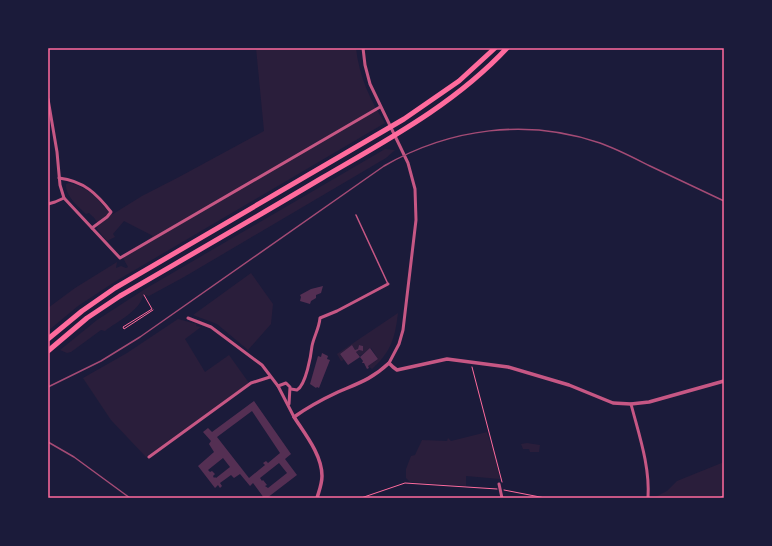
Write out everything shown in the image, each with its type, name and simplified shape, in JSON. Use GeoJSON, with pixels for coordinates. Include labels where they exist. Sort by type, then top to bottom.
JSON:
{"type":"FeatureCollection","features":[{"type":"Feature","properties":{"kind":"highway"},"geometry":{"type":"LineString","coordinates":[[48,339],[82,311],[115,288],[404,119],[458,81],[495,48]]}},
{"type":"Feature","properties":{"kind":"highway"},"geometry":{"type":"LineString","coordinates":[[48,351],[87,318],[120,296],[408,128],[439,108],[489,66],[507,48]]}},
{"type":"Feature","properties":{"kind":"street"},"geometry":{"type":"LineString","coordinates":[[294,417],[303,410],[371,378],[389,363],[399,344],[403,330],[417,209],[415,189],[410,167],[380,107],[369,79],[363,48]]}},
{"type":"Feature","properties":{"kind":"street"},"geometry":{"type":"LineString","coordinates":[[48,99],[64,198],[120,258],[380,107]]}},
{"type":"Feature","properties":{"kind":"street"},"geometry":{"type":"LineString","coordinates":[[60,178],[67,179],[92,190],[111,212],[107,217],[92,228]]}},
{"type":"Feature","properties":{"kind":"street"},"geometry":{"type":"LineString","coordinates":[[48,204],[64,198]]}},
{"type":"Feature","properties":{"kind":"street"},"geometry":{"type":"LineString","coordinates":[[291,389],[297,390],[302,386],[312,353],[312,345],[319,328],[320,318],[388,284]]}},
{"type":"Feature","properties":{"kind":"street"},"geometry":{"type":"LineString","coordinates":[[188,318],[211,327],[221,334],[262,366],[278,386],[294,417],[312,445],[320,463],[322,476],[317,498]]}},
{"type":"Feature","properties":{"kind":"street"},"geometry":{"type":"LineString","coordinates":[[389,363],[397,370],[447,359],[516,369],[569,386],[613,403],[631,404],[649,402],[724,381]]}},
{"type":"Feature","properties":{"kind":"street"},"geometry":{"type":"LineString","coordinates":[[149,457],[251,383],[270,377]]}},
{"type":"Feature","properties":{"kind":"street"},"geometry":{"type":"LineString","coordinates":[[278,386],[286,383],[291,389],[289,406]]}},
{"type":"Feature","properties":{"kind":"street"},"geometry":{"type":"LineString","coordinates":[[631,404],[647,469],[648,498]]}},
{"type":"Feature","properties":{"kind":"street"},"geometry":{"type":"LineString","coordinates":[[501,484],[500,489],[502,498]]}},
{"type":"Feature","properties":{"kind":"lane"},"geometry":{"type":"LineString","coordinates":[[356,215],[388,284]]}},
{"type":"Feature","properties":{"kind":"path"},"geometry":{"type":"LineString","coordinates":[[144,295],[152,309]]}},
{"type":"Feature","properties":{"kind":"path"},"geometry":{"type":"LineString","coordinates":[[152,309],[124,329],[123,327],[152,309]]}},
{"type":"Feature","properties":{"kind":"path"},"geometry":{"type":"LineString","coordinates":[[471,363],[501,484]]}},
{"type":"Feature","properties":{"kind":"path"},"geometry":{"type":"LineString","coordinates":[[361,498],[405,483],[500,489],[545,498]]}},
{"type":"Feature","properties":{"kind":"path"},"geometry":{"type":"LineString","coordinates":[[719,498],[724,496]]}},
{"type":"Feature","properties":{"kind":"shaded area"},"geometry":{"type":"Polygon","coordinates":[[[256,48],[356,48],[357,58],[366,87],[385,123],[116,281],[78,306],[48,331],[48,308],[75,288],[117,262],[116,268],[121,266],[126,268],[128,267],[123,258],[153,236],[124,221],[113,234],[115,237],[107,241],[97,229],[97,222],[94,218],[89,213],[86,214],[70,197],[66,184],[74,184],[90,192],[101,201],[100,202],[108,211],[113,214],[142,196],[264,131],[256,48]]]}},
{"type":"Feature","properties":{"kind":"shaded area"},"geometry":{"type":"Polygon","coordinates":[[[385,149],[395,150],[386,158],[184,277],[149,296],[143,296],[133,311],[105,331],[101,330],[71,352],[67,353],[60,350],[97,320],[145,289],[385,149]]]}},
{"type":"Feature","properties":{"kind":"shaded area"},"geometry":{"type":"Polygon","coordinates":[[[251,273],[273,304],[271,324],[248,350],[217,324],[193,315],[251,273]]]}},
{"type":"Feature","properties":{"kind":"shaded area"},"geometry":{"type":"Polygon","coordinates":[[[398,313],[391,344],[384,357],[372,369],[368,366],[378,359],[371,348],[360,356],[356,352],[359,350],[363,351],[363,346],[359,345],[358,349],[355,350],[352,345],[340,354],[344,360],[341,361],[337,354],[398,313]]]}},
{"type":"Feature","properties":{"kind":"shaded area"},"geometry":{"type":"Polygon","coordinates":[[[178,319],[197,324],[196,326],[201,327],[185,339],[205,372],[229,355],[249,383],[146,457],[111,420],[83,378],[127,353],[178,319]]]}},
{"type":"Feature","properties":{"kind":"shaded area"},"geometry":{"type":"Polygon","coordinates":[[[487,432],[493,447],[500,479],[466,476],[466,486],[410,482],[406,478],[406,469],[411,456],[415,455],[422,440],[447,441],[448,438],[451,441],[487,432]]]}},
{"type":"Feature","properties":{"kind":"shaded area"},"geometry":{"type":"Polygon","coordinates":[[[527,443],[540,445],[539,452],[530,452],[529,449],[523,449],[521,444],[527,443]]]}},
{"type":"Feature","properties":{"kind":"shaded area"},"geometry":{"type":"Polygon","coordinates":[[[724,462],[724,498],[653,498],[667,491],[677,481],[724,462]]]}},
{"type":"Feature","properties":{"kind":"building"},"geometry":{"type":"Polygon","coordinates":[[[323,286],[321,293],[316,295],[316,298],[311,301],[310,304],[300,301],[300,295],[311,289],[323,286]]]}},
{"type":"Feature","properties":{"kind":"building"},"geometry":{"type":"Polygon","coordinates":[[[352,345],[355,350],[358,349],[359,345],[363,346],[363,351],[359,350],[356,352],[360,357],[348,365],[340,354],[352,345]]]}},
{"type":"Feature","properties":{"kind":"building"},"geometry":{"type":"Polygon","coordinates":[[[370,348],[378,359],[368,366],[369,368],[367,369],[364,363],[362,363],[363,361],[360,357],[370,348]]]}},
{"type":"Feature","properties":{"kind":"building"},"geometry":{"type":"Polygon","coordinates":[[[322,353],[328,356],[327,359],[330,360],[319,388],[316,388],[310,384],[318,356],[321,357],[322,353]]]}},
{"type":"Feature","properties":{"kind":"building"},"geometry":{"type":"Polygon","coordinates":[[[254,401],[291,454],[285,459],[297,475],[267,498],[264,498],[253,483],[250,486],[240,474],[234,478],[231,475],[220,483],[222,486],[220,488],[218,485],[215,488],[198,466],[214,452],[209,444],[211,441],[203,432],[208,428],[212,432],[254,401]],[[252,411],[217,437],[249,478],[265,465],[263,463],[266,461],[268,463],[280,453],[252,411]],[[223,458],[208,470],[215,474],[213,476],[216,478],[230,467],[223,458]],[[279,463],[260,478],[268,488],[287,473],[279,463]]]}},
{"type":"Feature","properties":{"kind":"railway"},"geometry":{"type":"LineString","coordinates":[[48,387],[101,361],[140,337],[384,166],[409,153],[462,135],[517,129],[572,135],[613,148],[724,201]]}},
{"type":"Feature","properties":{"kind":"railway"},"geometry":{"type":"LineString","coordinates":[[48,442],[74,457],[130,498]]}}]}
